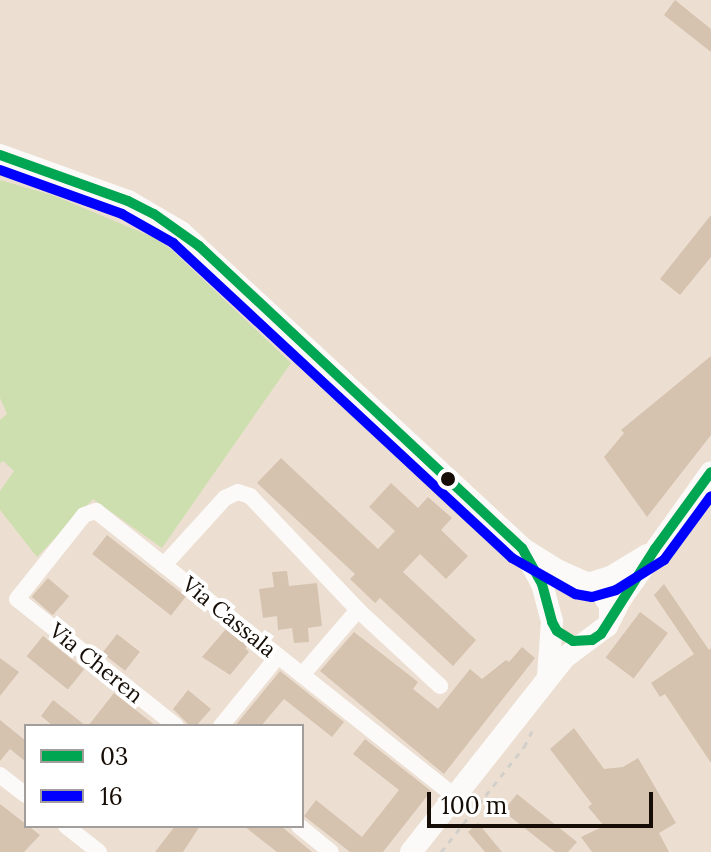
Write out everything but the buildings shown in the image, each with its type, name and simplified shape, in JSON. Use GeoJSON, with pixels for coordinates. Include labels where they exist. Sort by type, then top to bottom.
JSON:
{"type":"FeatureCollection","features":[{"type":"Feature","properties":{"kind":"main road"},"geometry":{"type":"LineString","coordinates":[[0,155],[128,201],[181,232],[522,548],[607,596],[610,616]]}},
{"type":"Feature","properties":{"kind":"main road"},"geometry":{"type":"LineString","coordinates":[[411,852],[564,658],[601,634],[655,549],[711,472]]}},
{"type":"Feature","properties":{"kind":"main road"},"geometry":{"type":"LineString","coordinates":[[522,548],[542,584],[557,631],[573,641],[592,640]]}},
{"type":"Feature","properties":{"kind":"main road"},"geometry":{"type":"LineString","coordinates":[[546,683],[553,647],[551,604],[562,588],[611,577],[655,549]]}},
{"type":"Feature","properties":{"kind":"street"},"geometry":{"type":"LineString","coordinates":[[164,565],[225,498],[238,492],[250,496],[358,610],[440,686]]}},
{"type":"Feature","properties":{"kind":"street","name":"Via Cassala"},"geometry":{"type":"LineString","coordinates":[[17,599],[84,515],[96,511],[456,797]]}},
{"type":"Feature","properties":{"kind":"street","name":"Via Cheren"},"geometry":{"type":"LineString","coordinates":[[17,599],[173,724]]}},
{"type":"Feature","properties":{"kind":"street"},"geometry":{"type":"LineString","coordinates":[[302,675],[358,610]]}},
{"type":"Feature","properties":{"kind":"street"},"geometry":{"type":"LineString","coordinates":[[223,724],[278,656]]}},
{"type":"Feature","properties":{"kind":"street"},"geometry":{"type":"LineString","coordinates":[[0,775],[24,793]]}},
{"type":"Feature","properties":{"kind":"street"},"geometry":{"type":"LineString","coordinates":[[69,828],[99,852]]}},
{"type":"Feature","properties":{"kind":"street"},"geometry":{"type":"LineString","coordinates":[[301,828],[331,852]]}},
{"type":"Feature","properties":{"kind":"path"},"geometry":{"type":"LineString","coordinates":[[441,852],[524,747],[538,720]]}},
{"type":"Feature","properties":{"kind":"green space"},"geometry":{"type":"Polygon","coordinates":[[[0,180],[55,196],[155,238],[172,250],[291,363],[162,548],[93,499],[37,557],[0,510],[0,491],[14,471],[3,461],[0,463],[0,420],[7,414],[0,398],[0,180]]]}},
{"type":"Feature","properties":{"kind":"transit line","name":"03"},"geometry":{"type":"LineString","coordinates":[[0,155],[128,201],[154,214],[199,246],[522,548],[542,584],[552,622],[557,631],[573,641],[592,640],[601,634],[655,549],[711,472]]}},
{"type":"Feature","properties":{"kind":"transit line","name":"16"},"geometry":{"type":"LineString","coordinates":[[0,170],[122,214],[173,243],[512,558],[575,594],[592,597],[616,590],[664,560],[711,496]]}}]}
